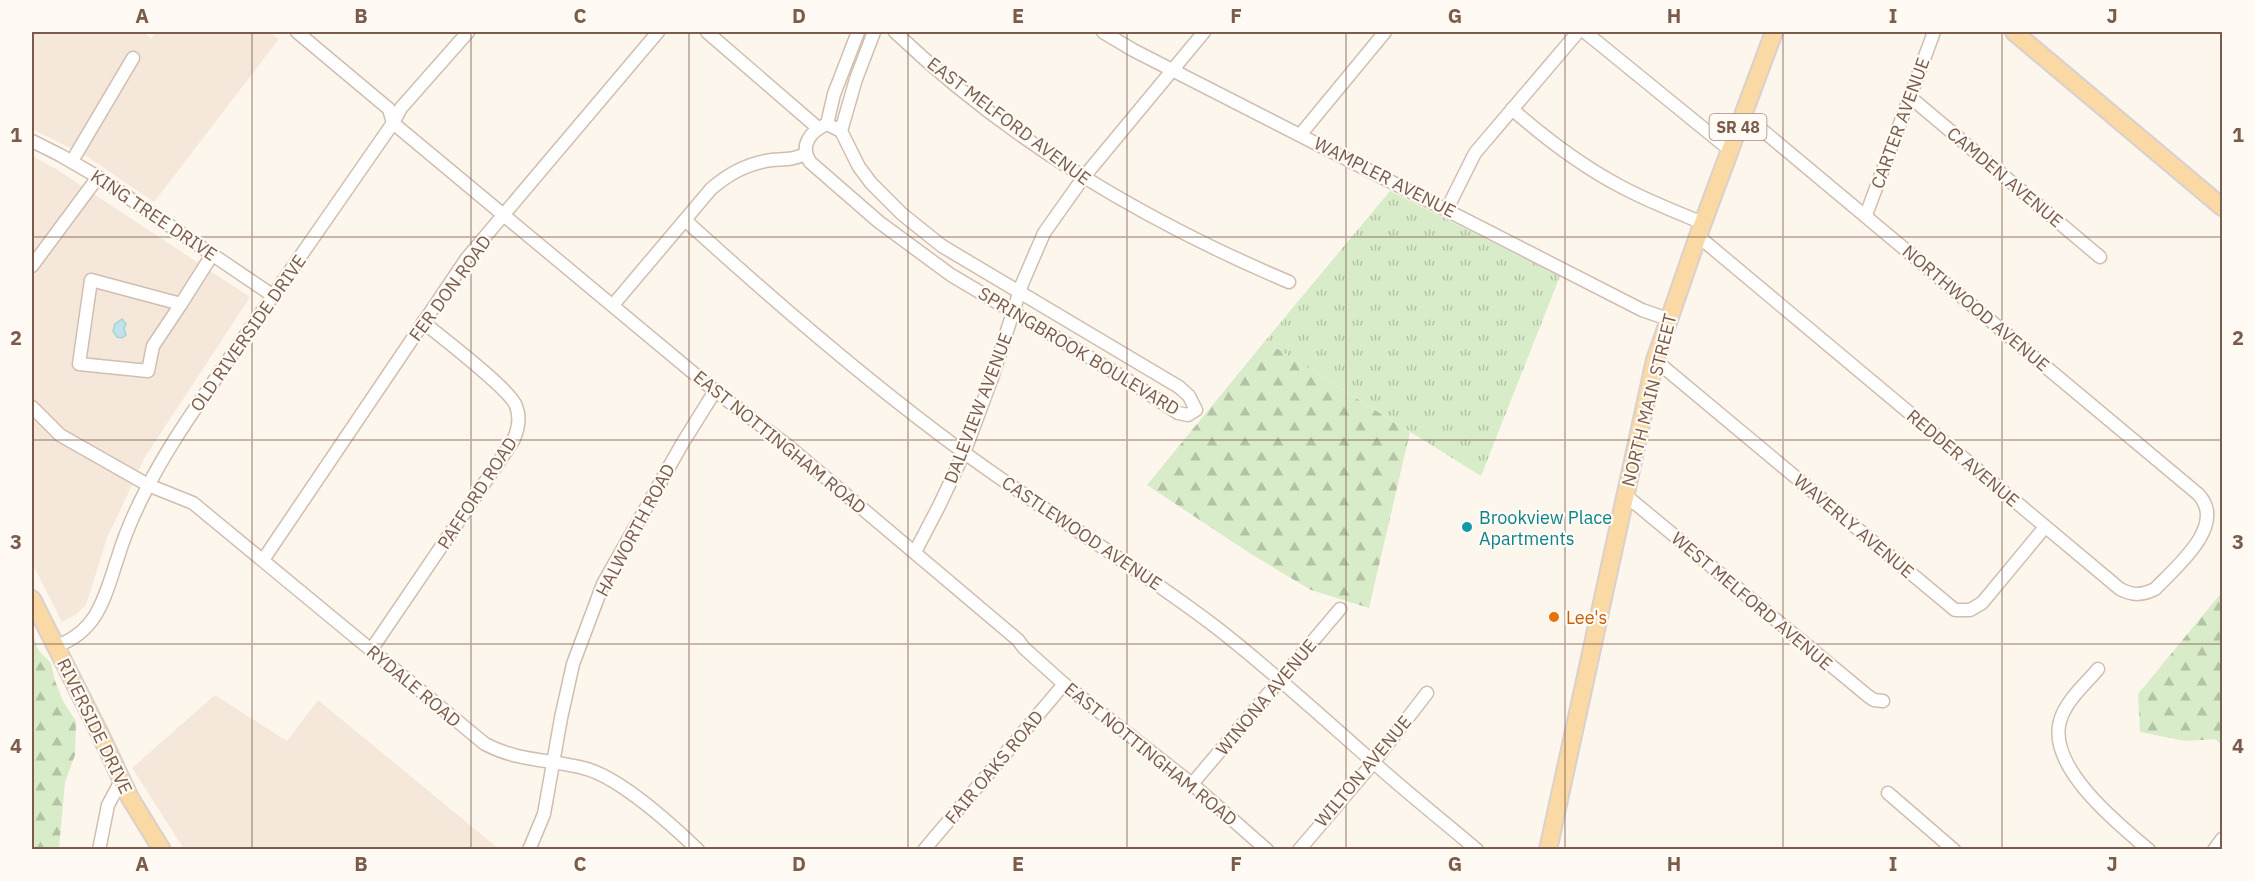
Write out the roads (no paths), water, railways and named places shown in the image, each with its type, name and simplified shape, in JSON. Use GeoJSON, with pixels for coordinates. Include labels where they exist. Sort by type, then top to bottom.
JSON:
{"type":"FeatureCollection","features":[{"type":"Feature","properties":{"kind":"main road","name":"NORTH MAIN STREET"},"geometry":{"type":"LineString","coordinates":[[1548,849],[1655,360],[1700,230],[1774,32]]}},
{"type":"Feature","properties":{"kind":"main road"},"geometry":{"type":"LineString","coordinates":[[2014,32],[2220,199]]}},
{"type":"Feature","properties":{"kind":"main road","name":"RIVERSIDE DRIVE"},"geometry":{"type":"LineString","coordinates":[[32,599],[146,826],[162,849]]}},
{"type":"Feature","properties":{"kind":"street","name":"EAST NOTTINGHAM ROAD"},"geometry":{"type":"LineString","coordinates":[[297,32],[389,109],[393,123],[715,391],[788,445],[1018,640],[1064,684],[1192,784],[1267,849]]}},
{"type":"Feature","properties":{"kind":"street","name":"OLD RIVERSIDE DRIVE"},"geometry":{"type":"LineString","coordinates":[[56,646],[84,630],[101,606],[125,536],[166,452],[272,295],[393,123],[401,108],[468,32]]}},
{"type":"Feature","properties":{"kind":"street","name":"FER DON ROAD"},"geometry":{"type":"LineString","coordinates":[[263,560],[467,258],[658,32]]}},
{"type":"Feature","properties":{"kind":"street"},"geometry":{"type":"LineString","coordinates":[[707,32],[822,126],[841,131],[856,79],[874,32]]}},
{"type":"Feature","properties":{"kind":"street"},"geometry":{"type":"LineString","coordinates":[[613,305],[711,189],[735,171],[750,165],[772,160],[796,159],[805,154],[805,144],[822,126],[858,32]]}},
{"type":"Feature","properties":{"kind":"street","name":"EAST MELFORD AVENUE"},"geometry":{"type":"LineString","coordinates":[[895,32],[964,91],[1083,178],[1169,227],[1221,253],[1289,282]]}},
{"type":"Feature","properties":{"kind":"street","name":"WAMPLER AVENUE"},"geometry":{"type":"LineString","coordinates":[[1103,32],[1642,310],[1668,319]]}},
{"type":"Feature","properties":{"kind":"street","name":"DALEVIEW AVENUE"},"geometry":{"type":"LineString","coordinates":[[915,552],[964,453],[992,378],[1019,293],[1044,233],[1083,178],[1204,32]]}},
{"type":"Feature","properties":{"kind":"street"},"geometry":{"type":"LineString","coordinates":[[1300,135],[1385,32]]}},
{"type":"Feature","properties":{"kind":"street"},"geometry":{"type":"LineString","coordinates":[[1448,209],[1475,153],[1578,32]]}},
{"type":"Feature","properties":{"kind":"street"},"geometry":{"type":"LineString","coordinates":[[1585,32],[1730,150]]}},
{"type":"Feature","properties":{"kind":"street","name":"CARTER AVENUE"},"geometry":{"type":"LineString","coordinates":[[1866,215],[1934,32]]}},
{"type":"Feature","properties":{"kind":"street"},"geometry":{"type":"LineString","coordinates":[[72,161],[133,58]]}},
{"type":"Feature","properties":{"kind":"street","name":"CAMDEN AVENUE"},"geometry":{"type":"LineString","coordinates":[[1910,97],[2100,257]]}},
{"type":"Feature","properties":{"kind":"street","name":"REDDER AVENUE"},"geometry":{"type":"LineString","coordinates":[[1512,110],[1547,139],[1602,176],[1700,230],[2120,590],[2130,594],[2144,594],[2156,589],[2204,533],[2208,520],[2206,505]]}},
{"type":"Feature","properties":{"kind":"street","name":"NORTHWOOD AVENUE"},"geometry":{"type":"LineString","coordinates":[[1743,114],[2198,494],[2206,505]]}},
{"type":"Feature","properties":{"kind":"street","name":"SPRINGBROOK BOULEVARD"},"geometry":{"type":"LineString","coordinates":[[805,154],[810,162],[908,244],[951,275],[1013,313],[1053,334],[1178,413],[1188,416],[1196,410],[1190,396],[1179,387],[942,246],[902,214],[871,183],[859,167],[841,131]]}},
{"type":"Feature","properties":{"kind":"street","name":"KING TREE DRIVE"},"geometry":{"type":"LineString","coordinates":[[32,141],[98,177],[272,295]]}},
{"type":"Feature","properties":{"kind":"street"},"geometry":{"type":"LineString","coordinates":[[32,266],[98,177]]}},
{"type":"Feature","properties":{"kind":"street","name":"CASTLEWOOD AVENUE"},"geometry":{"type":"LineString","coordinates":[[685,220],[818,339],[964,453],[1175,597],[1281,680],[1373,763],[1477,849]]}},
{"type":"Feature","properties":{"kind":"street"},"geometry":{"type":"LineString","coordinates":[[181,304],[91,280],[79,364],[148,371],[153,346],[181,304],[212,255]]}},
{"type":"Feature","properties":{"kind":"street","name":"PAFFORD ROAD"},"geometry":{"type":"LineString","coordinates":[[371,650],[513,441],[519,425],[519,412],[510,395],[423,322]]}},
{"type":"Feature","properties":{"kind":"street","name":"WAVERLY AVENUE"},"geometry":{"type":"LineString","coordinates":[[1655,360],[1955,610],[1970,610],[1982,603],[2045,527]]}},
{"type":"Feature","properties":{"kind":"street","name":"HALWORTH ROAD"},"geometry":{"type":"LineString","coordinates":[[529,849],[544,814],[573,664],[603,584],[682,444],[715,391]]}},
{"type":"Feature","properties":{"kind":"street","name":"RYDALE ROAD"},"geometry":{"type":"LineString","coordinates":[[32,407],[60,435],[148,485],[193,503],[485,744],[514,757],[591,770],[616,782],[698,849]]}},
{"type":"Feature","properties":{"kind":"street","name":"WEST MELFORD AVENUE"},"geometry":{"type":"LineString","coordinates":[[1624,495],[1868,696],[1874,700],[1883,700]]}},
{"type":"Feature","properties":{"kind":"street","name":"WINONA AVENUE"},"geometry":{"type":"LineString","coordinates":[[1192,784],[1340,609]]}},
{"type":"Feature","properties":{"kind":"street"},"geometry":{"type":"LineString","coordinates":[[2098,669],[2071,700],[2063,713],[2058,730],[2060,746],[2068,765],[2088,792],[2119,824],[2149,849]]}},
{"type":"Feature","properties":{"kind":"street","name":"FAIR OAKS ROAD"},"geometry":{"type":"LineString","coordinates":[[924,849],[1064,684]]}},
{"type":"Feature","properties":{"kind":"street","name":"WILTON AVENUE"},"geometry":{"type":"LineString","coordinates":[[1299,849],[1373,763],[1427,693]]}},
{"type":"Feature","properties":{"kind":"street"},"geometry":{"type":"LineString","coordinates":[[99,849],[108,805],[122,779]]}},
{"type":"Feature","properties":{"kind":"street"},"geometry":{"type":"LineString","coordinates":[[1888,793],[1954,849]]}},
{"type":"Feature","properties":{"kind":"street"},"geometry":{"type":"LineString","coordinates":[[2214,849],[2223,839]]}},
{"type":"Feature","properties":{"kind":"water"},"geometry":{"type":"Polygon","coordinates":[[[122,319],[126,324],[124,329],[126,335],[122,338],[117,337],[113,331],[115,324],[122,319]]]}},
{"type":"Feature","properties":{"kind":"place","name":"Brookview Place Apartments"},"geometry":{"type":"Point","coordinates":[1467,527]}},
{"type":"Feature","properties":{"kind":"place","name":"Lee's"},"geometry":{"type":"Point","coordinates":[1554,617]}}]}
